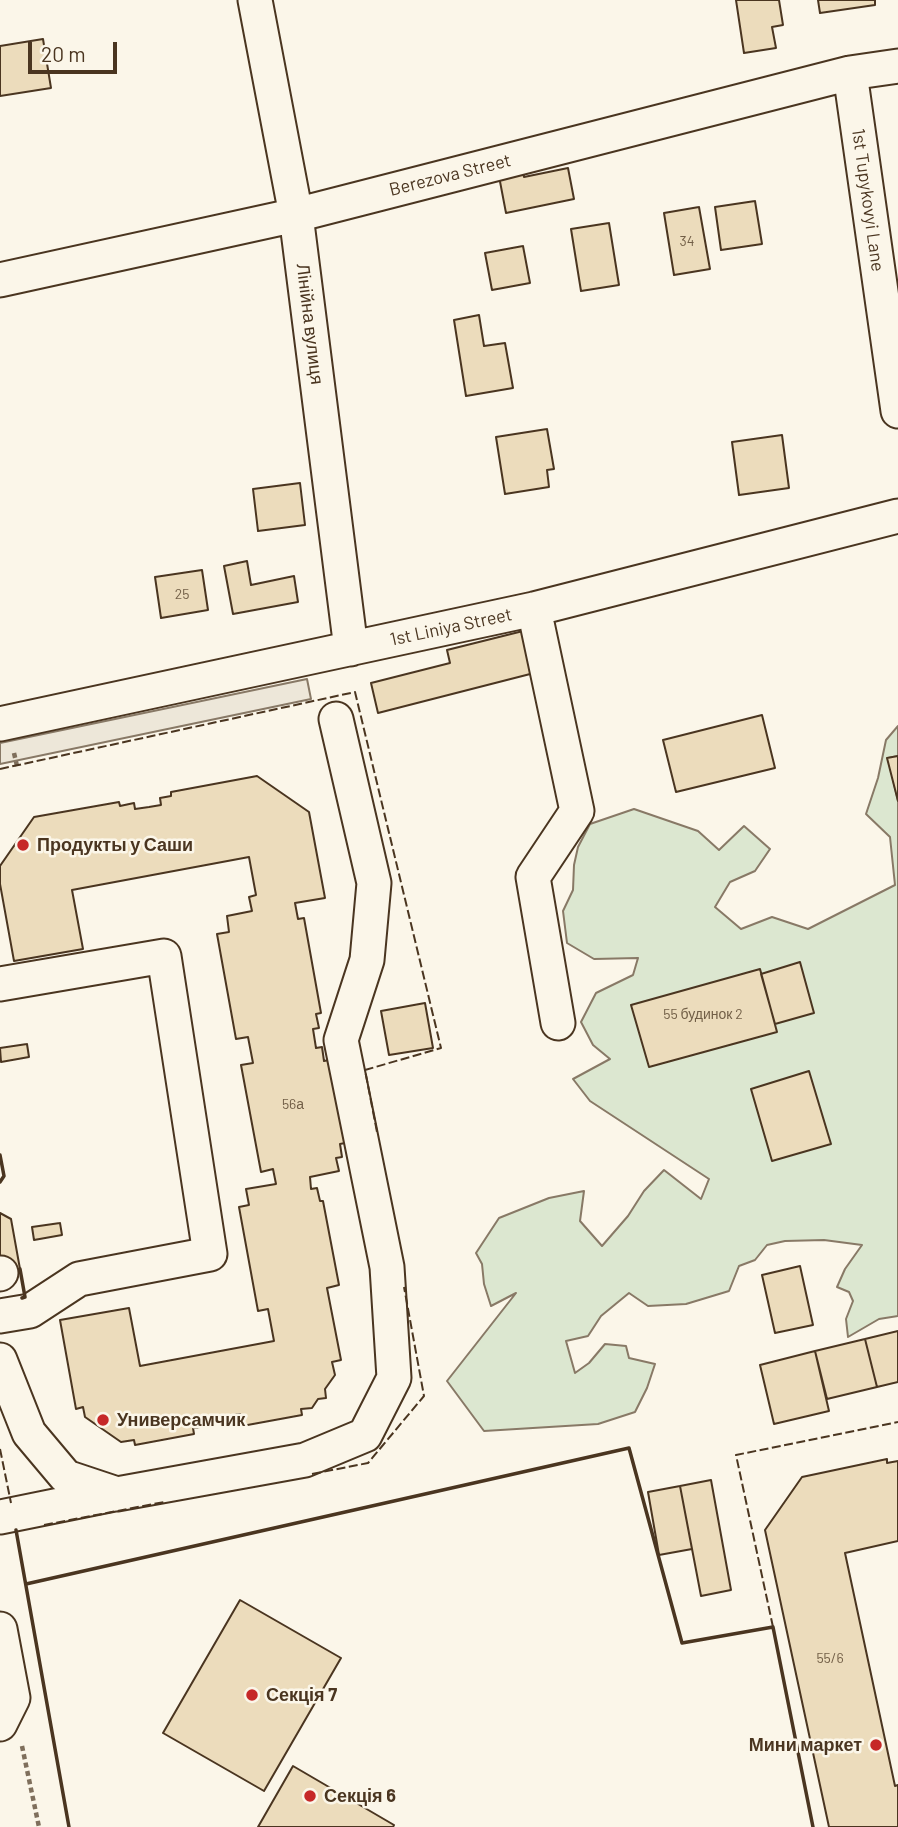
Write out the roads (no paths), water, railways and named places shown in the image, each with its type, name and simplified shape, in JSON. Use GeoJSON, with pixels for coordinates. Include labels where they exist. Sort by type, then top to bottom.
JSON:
{"type":"FeatureCollection","features":[{"type":"Feature","properties":{"kind":"street","name":"Лінійна вулиця"},"geometry":{"type":"LineString","coordinates":[[255,0],[296,215],[351,649]]}},
{"type":"Feature","properties":{"kind":"street","name":"Berezova Street"},"geometry":{"type":"LineString","coordinates":[[0,280],[296,215],[850,73],[898,66]]}},
{"type":"Feature","properties":{"kind":"street","name":"1st Tupykovyi Lane"},"geometry":{"type":"LineString","coordinates":[[850,73],[898,411]]}},
{"type":"Feature","properties":{"kind":"street","name":"1st Liniya Street"},"geometry":{"type":"LineString","coordinates":[[0,724],[534,609],[898,516]]}},
{"type":"Feature","properties":{"kind":"street"},"geometry":{"type":"LineString","coordinates":[[534,609],[577,811],[533,877],[558,1023]]}},
{"type":"Feature","properties":{"kind":"street"},"geometry":{"type":"LineString","coordinates":[[0,1517],[305,1460],[365,1435],[394,1378],[387,1267],[341,1040],[367,960],[374,883],[336,719]]}},
{"type":"Feature","properties":{"kind":"street"},"geometry":{"type":"LineString","coordinates":[[0,984],[164,956],[210,1254],[79,1279],[30,1311],[0,1317]]}},
{"type":"Feature","properties":{"kind":"street"},"geometry":{"type":"LineString","coordinates":[[0,1360],[29,1433],[65,1477],[117,1494]]}},
{"type":"Feature","properties":{"kind":"street"},"geometry":{"type":"LineString","coordinates":[[0,1629],[6,1711]]}},
{"type":"Feature","properties":{"kind":"place","name":"Продукты у Саши"},"geometry":{"type":"Point","coordinates":[23,845]}},
{"type":"Feature","properties":{"kind":"place","name":"Универсамчик"},"geometry":{"type":"Point","coordinates":[103,1420]}},
{"type":"Feature","properties":{"kind":"place","name":"Секція 7"},"geometry":{"type":"Point","coordinates":[252,1695]}},
{"type":"Feature","properties":{"kind":"place","name":"Мини маркет"},"geometry":{"type":"Point","coordinates":[876,1745]}},
{"type":"Feature","properties":{"kind":"place","name":"Секція 6"},"geometry":{"type":"Point","coordinates":[310,1796]}}]}
